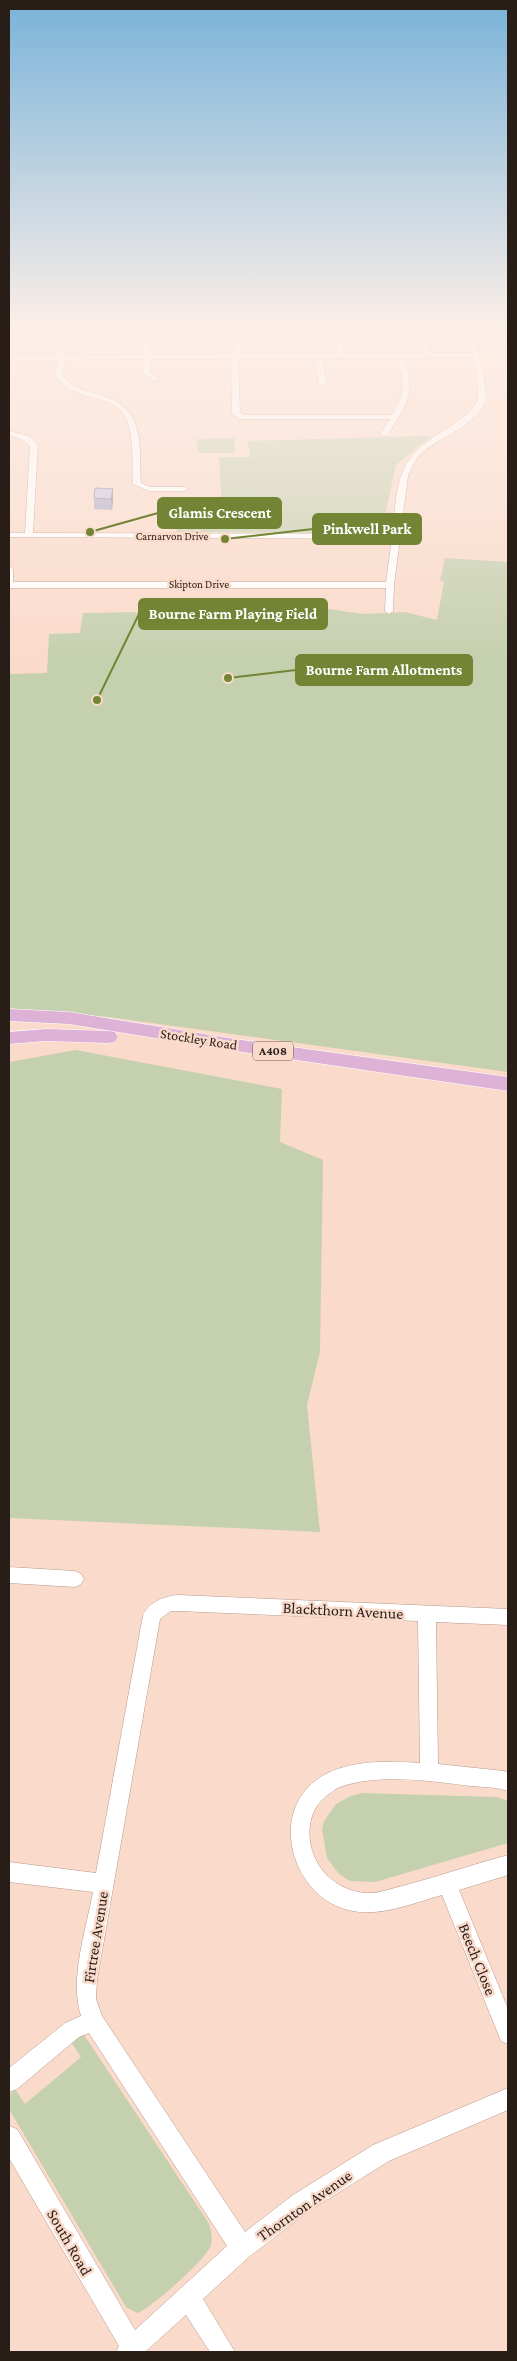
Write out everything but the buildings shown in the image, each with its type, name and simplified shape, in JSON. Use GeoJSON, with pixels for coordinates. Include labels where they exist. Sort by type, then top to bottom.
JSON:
{"type":"FeatureCollection","features":[{"type":"Feature","properties":{"kind":"main road","name":"Stockley Road"},"geometry":{"type":"LineString","coordinates":[[9,1015],[69,1018],[235,1045],[508,1084]]}},
{"type":"Feature","properties":{"kind":"main road","name":"Stockley Road"},"geometry":{"type":"LineString","coordinates":[[9,1038],[65,1034],[129,1039],[508,1098]]}},
{"type":"Feature","properties":{"kind":"street"},"geometry":{"type":"LineString","coordinates":[[29,535],[34,445],[30,441]]}},
{"type":"Feature","properties":{"kind":"street"},"geometry":{"type":"LineString","coordinates":[[132,441],[137,484],[149,489],[184,489]]}},
{"type":"Feature","properties":{"kind":"street"},"geometry":{"type":"LineString","coordinates":[[389,611],[390,585],[404,476],[408,464],[419,450],[432,441]]}},
{"type":"Feature","properties":{"kind":"street","name":"Carnarvon Drive"},"geometry":{"type":"LineString","coordinates":[[9,536],[396,537]]}},
{"type":"Feature","properties":{"kind":"street"},"geometry":{"type":"LineString","coordinates":[[9,569],[9,583]]}},
{"type":"Feature","properties":{"kind":"street","name":"Skipton Drive"},"geometry":{"type":"LineString","coordinates":[[9,583],[390,585]]}},
{"type":"Feature","properties":{"kind":"street"},"geometry":{"type":"LineString","coordinates":[[9,1575],[75,1579]]}},
{"type":"Feature","properties":{"kind":"street","name":"Blackthorn Avenue"},"geometry":{"type":"LineString","coordinates":[[178,1603],[508,1617]]}},
{"type":"Feature","properties":{"kind":"street","name":"Firtree Avenue"},"geometry":{"type":"LineString","coordinates":[[178,1603],[168,1604],[160,1608],[152,1615],[149,1625],[87,1980],[86,1999],[93,2021],[242,2248]]}},
{"type":"Feature","properties":{"kind":"street"},"geometry":{"type":"LineString","coordinates":[[427,1614],[429,1773]]}},
{"type":"Feature","properties":{"kind":"street"},"geometry":{"type":"LineString","coordinates":[[508,1782],[504,1780],[429,1773],[352,1773],[330,1781],[317,1792],[304,1810],[300,1823],[301,1851],[308,1869],[318,1883],[336,1896],[360,1903],[372,1903],[447,1884],[508,1865]]}},
{"type":"Feature","properties":{"kind":"street"},"geometry":{"type":"LineString","coordinates":[[9,1872],[104,1884]]}},
{"type":"Feature","properties":{"kind":"street","name":"Beech Close"},"geometry":{"type":"LineString","coordinates":[[447,1884],[508,2034]]}},
{"type":"Feature","properties":{"kind":"street"},"geometry":{"type":"LineString","coordinates":[[9,2082],[72,2030],[93,2021]]}},
{"type":"Feature","properties":{"kind":"street","name":"Thornton Avenue"},"geometry":{"type":"LineString","coordinates":[[130,2350],[242,2248],[301,2204],[381,2153],[508,2099]]}},
{"type":"Feature","properties":{"kind":"street","name":"South Road"},"geometry":{"type":"LineString","coordinates":[[9,2137],[130,2350]]}},
{"type":"Feature","properties":{"kind":"street"},"geometry":{"type":"LineString","coordinates":[[188,2296],[223,2352]]}},
{"type":"Feature","properties":{"kind":"green space"},"geometry":{"type":"Polygon","coordinates":[[[197,441],[234,441],[235,453],[198,453],[197,441]]]}},
{"type":"Feature","properties":{"kind":"green space"},"geometry":{"type":"Polygon","coordinates":[[[248,441],[425,441],[396,465],[381,533],[176,532],[180,513],[222,505],[219,457],[250,457],[248,441]]]}},
{"type":"Feature","properties":{"kind":"green space"},"geometry":{"type":"Polygon","coordinates":[[[445,558],[508,562],[508,1072],[108,1017],[9,1008],[9,674],[47,673],[49,634],[80,633],[83,613],[330,609],[362,614],[405,612],[437,620],[444,582],[440,581],[445,558]]]}},
{"type":"Feature","properties":{"kind":"green space"},"geometry":{"type":"Polygon","coordinates":[[[76,1050],[282,1089],[280,1142],[323,1160],[320,1352],[307,1405],[320,1532],[9,1518],[9,1062],[76,1050]]]}},
{"type":"Feature","properties":{"kind":"green space"},"geometry":{"type":"Polygon","coordinates":[[[362,1793],[496,1797],[506,1800],[508,1803],[508,1843],[375,1882],[350,1881],[339,1874],[327,1858],[322,1829],[324,1821],[336,1804],[351,1796],[362,1793]]]}},
{"type":"Feature","properties":{"kind":"green space"},"geometry":{"type":"Polygon","coordinates":[[[84,2035],[208,2222],[211,2230],[211,2245],[200,2261],[165,2294],[137,2313],[126,2307],[9,2109],[9,2096],[15,2089],[25,2104],[81,2057],[71,2042],[84,2035]]]}},
{"type":"Feature","properties":{"kind":"place","name":"Glamis Crescent"},"geometry":{"type":"Point","coordinates":[90,532]}},
{"type":"Feature","properties":{"kind":"place","name":"Pinkwell Park"},"geometry":{"type":"Point","coordinates":[225,539]}},
{"type":"Feature","properties":{"kind":"place","name":"Bourne Farm Allotments"},"geometry":{"type":"Point","coordinates":[228,678]}},
{"type":"Feature","properties":{"kind":"place","name":"Bourne Farm Playing Field"},"geometry":{"type":"Point","coordinates":[97,700]}}]}
